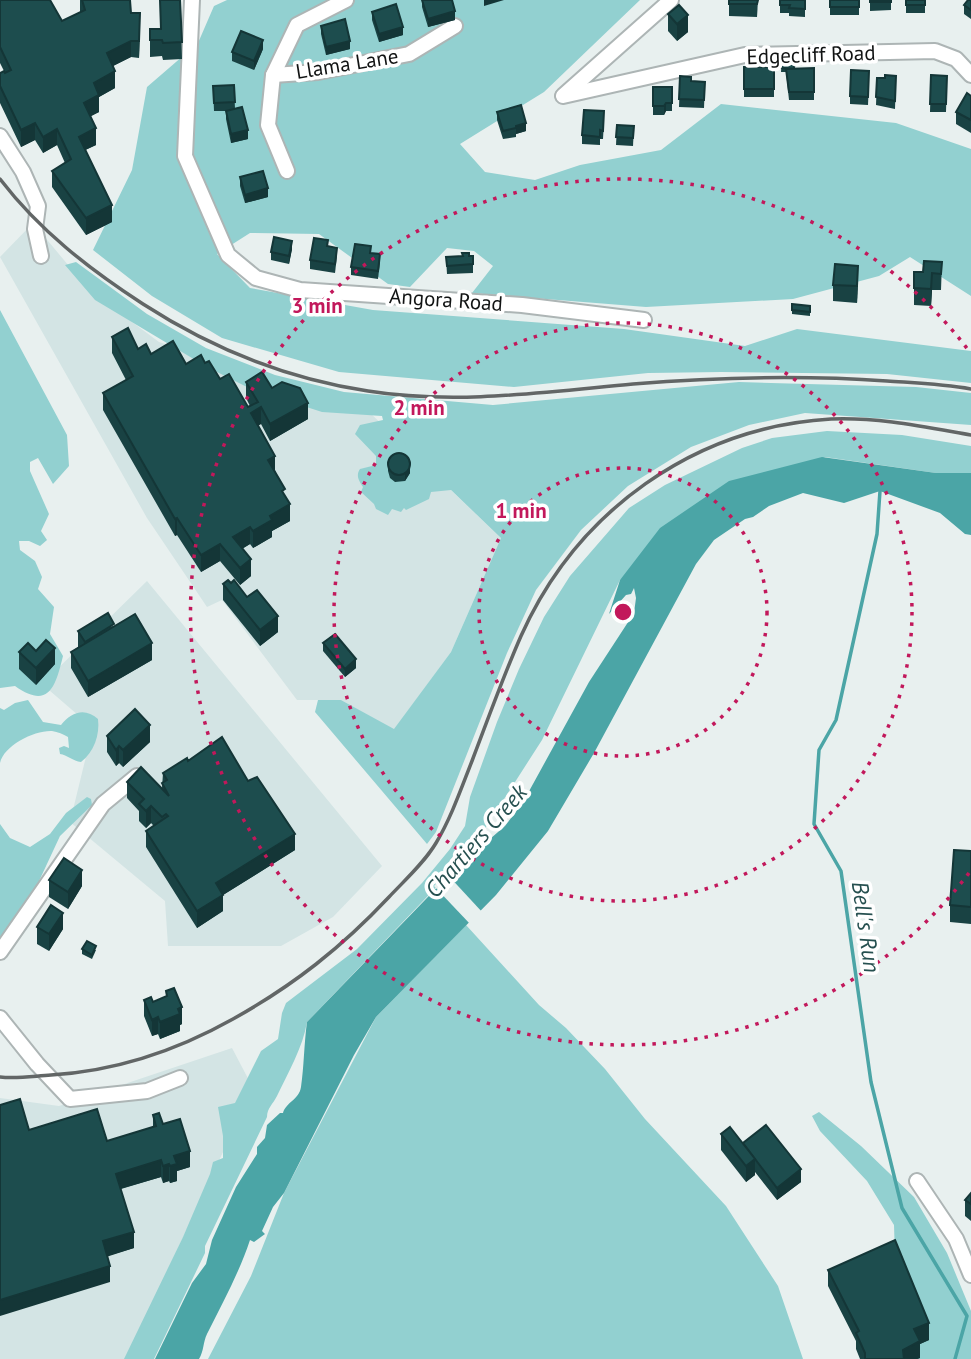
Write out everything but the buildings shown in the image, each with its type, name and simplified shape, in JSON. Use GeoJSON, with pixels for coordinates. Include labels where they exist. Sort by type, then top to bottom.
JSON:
{"type":"FeatureCollection","features":[{"type":"Feature","properties":{"kind":"street","name":"Angora Road"},"geometry":{"type":"LineString","coordinates":[[192,0],[185,156],[228,256],[256,278],[300,290],[522,305],[644,320]]}},
{"type":"Feature","properties":{"kind":"street","name":"Llama Lane"},"geometry":{"type":"LineString","coordinates":[[287,171],[268,125],[273,75],[297,25],[346,0]]}},
{"type":"Feature","properties":{"kind":"street","name":"Edgecliff Road"},"geometry":{"type":"LineString","coordinates":[[671,0],[563,96],[745,55],[935,51],[956,59],[971,75]]}},
{"type":"Feature","properties":{"kind":"street","name":"Llama Lane"},"geometry":{"type":"LineString","coordinates":[[273,75],[318,72],[409,54],[455,26]]}},
{"type":"Feature","properties":{"kind":"street"},"geometry":{"type":"LineString","coordinates":[[0,136],[23,173],[37,206],[35,229],[41,256]]}},
{"type":"Feature","properties":{"kind":"street"},"geometry":{"type":"LineString","coordinates":[[0,952],[103,804],[137,776]]}},
{"type":"Feature","properties":{"kind":"street"},"geometry":{"type":"LineString","coordinates":[[0,1018],[70,1099],[148,1091],[180,1078]]}},
{"type":"Feature","properties":{"kind":"street"},"geometry":{"type":"LineString","coordinates":[[917,1181],[956,1238],[971,1275]]}},
{"type":"Feature","properties":{"kind":"shaded area"},"geometry":{"type":"Polygon","coordinates":[[[227,0],[640,0],[544,92],[460,144],[485,172],[535,180],[580,165],[661,150],[721,104],[896,123],[971,149],[971,296],[910,257],[879,276],[793,299],[646,307],[472,293],[493,266],[474,251],[447,248],[410,287],[388,284],[319,234],[250,233],[217,254],[250,288],[373,310],[624,329],[745,346],[797,329],[971,351],[971,383],[887,374],[721,372],[648,373],[514,387],[339,372],[222,338],[152,296],[93,250],[132,170],[147,87],[198,43],[214,6],[227,0]]]}},
{"type":"Feature","properties":{"kind":"shaded area"},"geometry":{"type":"Polygon","coordinates":[[[33,223],[89,290],[159,342],[367,410],[501,538],[451,652],[394,730],[341,700],[297,700],[222,600],[207,607],[147,518],[0,257],[33,223]]]}},
{"type":"Feature","properties":{"kind":"shaded area"},"geometry":{"type":"Polygon","coordinates":[[[76,262],[147,314],[206,348],[275,375],[344,392],[493,405],[739,382],[916,387],[971,393],[971,425],[805,413],[749,425],[691,447],[628,486],[581,530],[536,590],[507,653],[436,832],[427,844],[315,712],[318,700],[341,700],[394,729],[451,652],[501,538],[451,490],[431,492],[429,499],[406,510],[404,508],[401,512],[392,509],[388,515],[376,509],[361,492],[363,487],[358,474],[360,469],[376,465],[376,456],[355,434],[360,425],[383,420],[382,416],[322,412],[251,389],[207,367],[95,300],[65,265],[76,262]]]}},
{"type":"Feature","properties":{"kind":"shaded area"},"geometry":{"type":"Polygon","coordinates":[[[0,310],[67,435],[69,466],[53,484],[38,458],[30,462],[30,471],[49,514],[41,531],[47,540],[40,546],[29,541],[19,541],[20,550],[35,561],[42,577],[38,589],[54,607],[50,634],[63,656],[50,691],[36,696],[15,686],[0,688],[0,310]]]}},
{"type":"Feature","properties":{"kind":"shaded area"},"geometry":{"type":"Polygon","coordinates":[[[827,431],[902,435],[971,446],[971,473],[936,473],[825,457],[620,580],[542,740],[470,852],[307,1022],[295,1060],[269,1109],[154,1359],[124,1359],[183,1237],[213,1162],[223,1158],[223,1136],[218,1107],[235,1103],[261,1051],[278,1039],[286,1003],[357,949],[422,883],[450,849],[465,826],[470,797],[519,669],[544,617],[570,576],[629,508],[665,485],[742,448],[772,438],[827,431]]]}},
{"type":"Feature","properties":{"kind":"shaded area"},"geometry":{"type":"Polygon","coordinates":[[[822,457],[936,473],[971,473],[971,535],[965,534],[940,513],[880,491],[844,503],[803,493],[769,506],[714,540],[696,564],[594,753],[548,831],[496,895],[376,1017],[284,1193],[273,1207],[262,1231],[265,1234],[254,1242],[250,1240],[236,1276],[207,1334],[199,1359],[155,1359],[192,1283],[206,1264],[212,1240],[236,1187],[257,1154],[257,1147],[265,1138],[267,1125],[283,1113],[300,1091],[307,1022],[454,870],[505,826],[522,804],[589,682],[634,613],[634,588],[609,614],[620,580],[660,528],[729,481],[822,457]]]}},
{"type":"Feature","properties":{"kind":"shaded area"},"geometry":{"type":"Polygon","coordinates":[[[147,581],[382,866],[333,917],[281,946],[168,946],[165,901],[70,822],[93,728],[42,684],[147,581]]]}},
{"type":"Feature","properties":{"kind":"shaded area"},"geometry":{"type":"Polygon","coordinates":[[[28,700],[43,722],[61,725],[74,714],[83,712],[98,719],[95,743],[86,758],[81,762],[60,754],[59,748],[69,748],[68,737],[45,731],[21,740],[7,750],[0,763],[0,708],[4,710],[15,703],[28,700]]]}},
{"type":"Feature","properties":{"kind":"shaded area"},"geometry":{"type":"Polygon","coordinates":[[[87,797],[91,799],[92,805],[60,836],[33,894],[0,939],[0,824],[10,838],[30,847],[50,834],[66,813],[87,797]]]}},
{"type":"Feature","properties":{"kind":"shaded area"},"geometry":{"type":"Polygon","coordinates":[[[466,925],[539,1005],[566,1028],[605,1069],[645,1119],[726,1206],[778,1286],[803,1359],[208,1359],[251,1276],[284,1193],[376,1017],[466,925]]]}},
{"type":"Feature","properties":{"kind":"shaded area"},"geometry":{"type":"Polygon","coordinates":[[[232,1048],[253,1088],[126,1359],[0,1359],[0,1098],[59,1106],[232,1048]]]}},
{"type":"Feature","properties":{"kind":"shaded area"},"geometry":{"type":"Polygon","coordinates":[[[819,1112],[861,1146],[914,1197],[947,1253],[971,1311],[971,1359],[917,1359],[914,1346],[929,1339],[895,1257],[894,1225],[867,1181],[820,1131],[812,1116],[819,1112]]]}},
{"type":"Feature","properties":{"kind":"pier"},"geometry":{"type":"Polygon","coordinates":[[[446,873],[483,913],[471,925],[434,886],[446,873]]]}},
{"type":"Feature","properties":{"kind":"waterway","name":"Bell's Run"},"geometry":{"type":"LineString","coordinates":[[880,491],[877,534],[836,720],[819,750],[814,824],[841,871],[871,1082],[902,1208],[967,1316],[955,1359]]}},
{"type":"Feature","properties":{"kind":"railway"},"geometry":{"type":"LineString","coordinates":[[0,179],[31,215],[84,263],[169,320],[251,360],[338,386],[434,397],[500,396],[728,378],[855,379],[971,389]]}},
{"type":"Feature","properties":{"kind":"railway"},"geometry":{"type":"LineString","coordinates":[[0,1077],[99,1069],[145,1058],[190,1041],[255,1006],[297,979],[353,932],[420,864],[441,833],[460,793],[514,651],[545,591],[574,550],[608,515],[646,484],[687,458],[733,439],[781,425],[831,419],[866,420],[971,435]]}},
{"type":"Feature","properties":{"kind":"water label","name":"Chartiers Creek"},"geometry":{"type":"Point","coordinates":[476,841]}}]}
